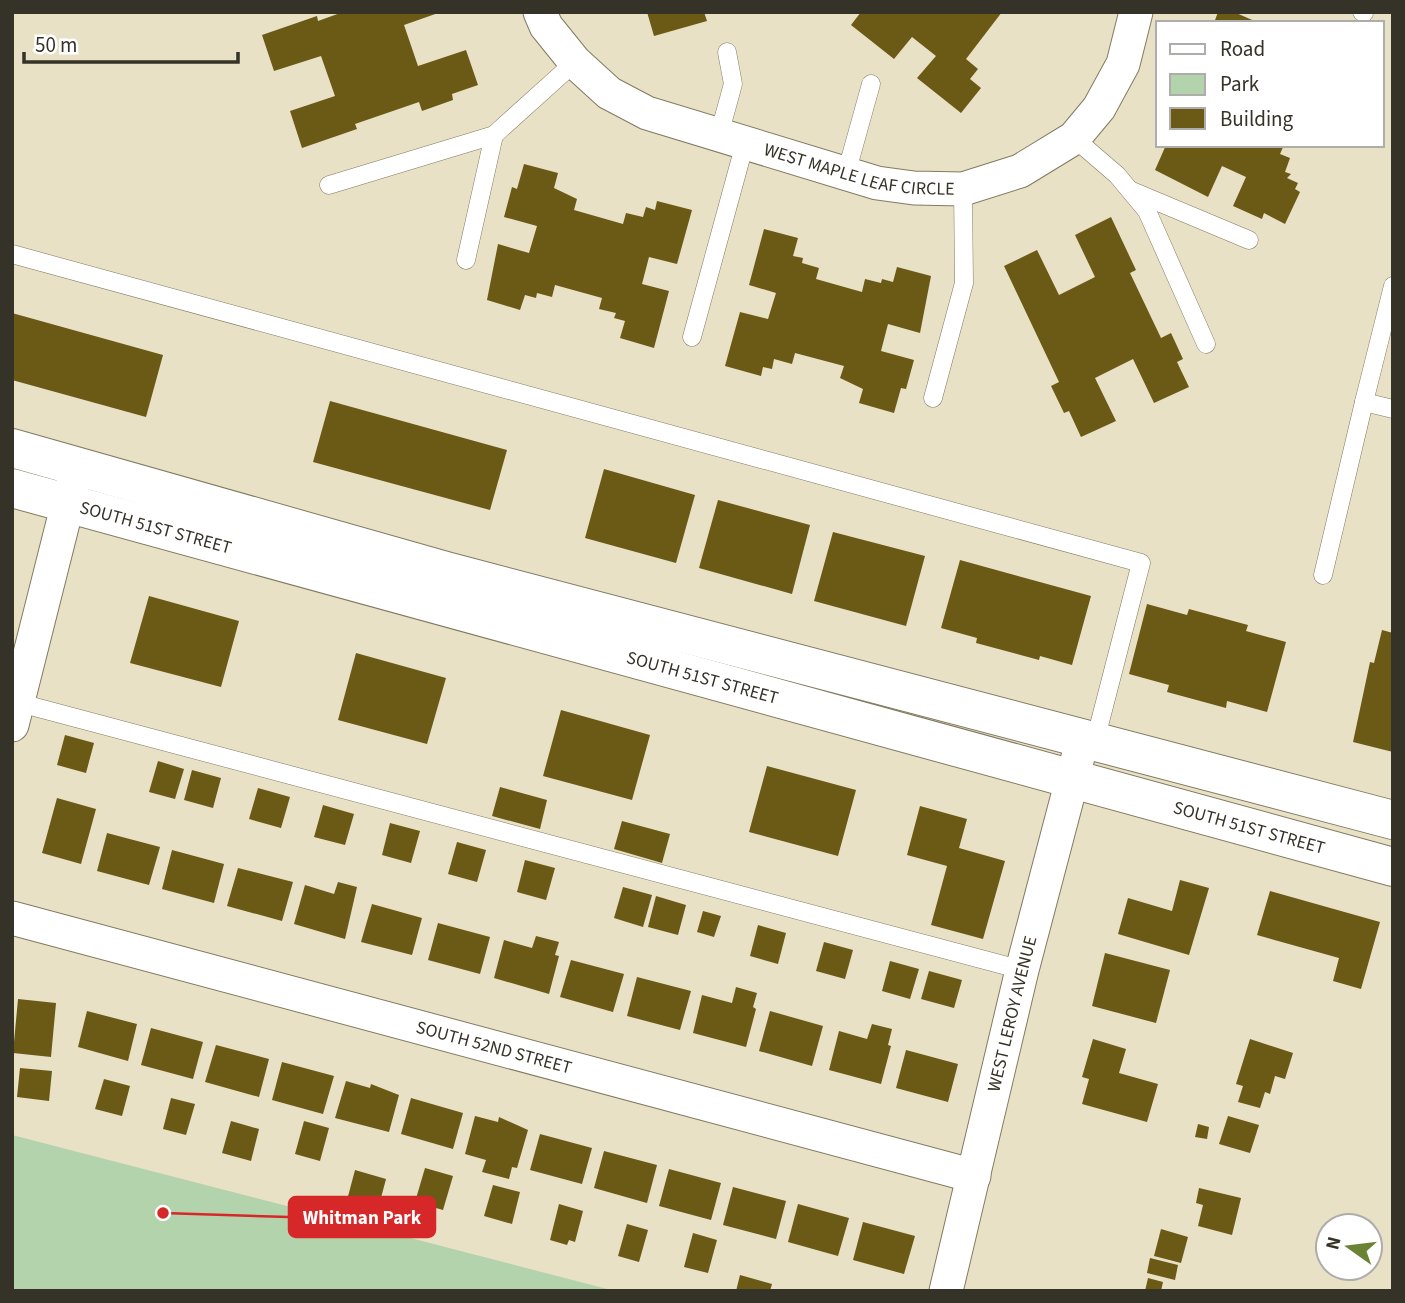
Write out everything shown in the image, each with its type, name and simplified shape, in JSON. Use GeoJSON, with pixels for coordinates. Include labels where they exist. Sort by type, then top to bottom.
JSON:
{"type":"FeatureCollection","features":[{"type":"Feature","properties":{"kind":"street","name":"WEST MAPLE LEAF CIRCLE"},"geometry":{"type":"LineString","coordinates":[[540,12],[546,26],[575,62],[609,93],[647,113],[846,174],[915,188],[963,189],[1020,171],[1074,138],[1099,108],[1123,64],[1136,12]]}},
{"type":"Feature","properties":{"kind":"street","name":"SOUTH 51ST STREET"},"geometry":{"type":"LineString","coordinates":[[12,447],[446,571],[1393,820]]}},
{"type":"Feature","properties":{"kind":"street"},"geometry":{"type":"LineString","coordinates":[[14,714],[78,466]]}},
{"type":"Feature","properties":{"kind":"street","name":"SOUTH 51ST STREET"},"geometry":{"type":"LineString","coordinates":[[12,488],[1393,866]]}},
{"type":"Feature","properties":{"kind":"street","name":"WEST LEROY AVENUE"},"geometry":{"type":"LineString","coordinates":[[946,1291],[1022,970],[1073,777],[1089,739]]}},
{"type":"Feature","properties":{"kind":"street","name":"SOUTH 52ND STREET"},"geometry":{"type":"LineString","coordinates":[[12,918],[974,1176]]}},
{"type":"Feature","properties":{"kind":"lane"},"geometry":{"type":"LineString","coordinates":[[692,337],[732,139],[733,84],[727,52]]}},
{"type":"Feature","properties":{"kind":"lane"},"geometry":{"type":"LineString","coordinates":[[329,185],[494,135],[575,62]]}},
{"type":"Feature","properties":{"kind":"lane"},"geometry":{"type":"LineString","coordinates":[[846,174],[872,84]]}},
{"type":"Feature","properties":{"kind":"lane"},"geometry":{"type":"LineString","coordinates":[[466,260],[494,135]]}},
{"type":"Feature","properties":{"kind":"lane"},"geometry":{"type":"LineString","coordinates":[[1074,138],[1129,190],[1147,211],[1206,344]]}},
{"type":"Feature","properties":{"kind":"lane"},"geometry":{"type":"LineString","coordinates":[[933,398],[964,283],[963,189]]}},
{"type":"Feature","properties":{"kind":"lane"},"geometry":{"type":"LineString","coordinates":[[1129,190],[1250,240]]}},
{"type":"Feature","properties":{"kind":"lane"},"geometry":{"type":"LineString","coordinates":[[12,254],[1141,563],[1089,739]]}},
{"type":"Feature","properties":{"kind":"lane"},"geometry":{"type":"LineString","coordinates":[[1323,575],[1393,286]]}},
{"type":"Feature","properties":{"kind":"lane"},"geometry":{"type":"LineString","coordinates":[[1364,402],[1393,409]]}},
{"type":"Feature","properties":{"kind":"lane"},"geometry":{"type":"LineString","coordinates":[[14,714],[1022,970]]}},
{"type":"Feature","properties":{"kind":"green space"},"geometry":{"type":"Polygon","coordinates":[[[12,1135],[615,1291],[12,1291],[12,1135]]]}},
{"type":"Feature","properties":{"kind":"building"},"geometry":{"type":"Polygon","coordinates":[[[343,12],[441,12],[404,25],[418,66],[466,50],[478,85],[452,94],[453,100],[422,111],[419,102],[355,124],[357,129],[302,148],[290,111],[335,96],[321,56],[274,71],[262,35],[317,16],[318,21],[343,12]]]}},
{"type":"Feature","properties":{"kind":"building"},"geometry":{"type":"Polygon","coordinates":[[[647,12],[704,12],[707,21],[654,36],[647,12]]]}},
{"type":"Feature","properties":{"kind":"building"},"geometry":{"type":"Polygon","coordinates":[[[861,12],[1002,12],[966,59],[978,69],[970,79],[981,88],[961,113],[917,78],[936,56],[912,37],[894,59],[851,25],[861,12]]]}},
{"type":"Feature","properties":{"kind":"building"},"geometry":{"type":"Polygon","coordinates":[[[1218,12],[1234,12],[1254,21],[1215,21],[1218,12]]]}},
{"type":"Feature","properties":{"kind":"building"},"geometry":{"type":"Polygon","coordinates":[[[1165,147],[1283,147],[1280,154],[1290,158],[1285,172],[1291,174],[1287,178],[1298,183],[1295,189],[1300,192],[1285,224],[1264,213],[1262,219],[1233,206],[1246,177],[1222,166],[1208,197],[1155,170],[1165,147]]]}},
{"type":"Feature","properties":{"kind":"building"},"geometry":{"type":"Polygon","coordinates":[[[524,164],[558,173],[554,188],[577,199],[574,210],[623,224],[626,213],[643,217],[646,207],[655,210],[657,201],[692,210],[677,264],[649,257],[642,284],[669,291],[654,348],[620,338],[625,321],[614,318],[616,313],[599,309],[602,298],[555,285],[552,297],[537,293],[536,298],[525,295],[520,310],[487,300],[498,244],[529,253],[537,226],[504,217],[512,187],[517,189],[524,164]]]}},
{"type":"Feature","properties":{"kind":"building"},"geometry":{"type":"Polygon","coordinates":[[[1111,217],[1136,270],[1130,273],[1161,338],[1171,333],[1183,359],[1177,362],[1189,387],[1154,403],[1133,359],[1095,378],[1116,421],[1081,437],[1069,411],[1064,413],[1051,386],[1059,382],[1004,266],[1037,250],[1059,295],[1095,277],[1075,235],[1111,217]]]}},
{"type":"Feature","properties":{"kind":"building"},"geometry":{"type":"Polygon","coordinates":[[[764,229],[798,238],[793,256],[803,258],[802,263],[819,268],[816,279],[862,292],[865,279],[881,283],[882,279],[893,282],[897,267],[931,276],[920,333],[888,324],[881,351],[914,360],[906,389],[901,388],[894,413],[859,403],[863,389],[840,378],[844,366],[795,353],[792,364],[774,359],[772,369],[763,367],[761,376],[725,366],[740,312],[768,319],[776,293],[749,285],[764,229]]]}},
{"type":"Feature","properties":{"kind":"building"},"geometry":{"type":"Polygon","coordinates":[[[12,313],[163,355],[146,417],[12,380],[12,313]]]}},
{"type":"Feature","properties":{"kind":"building"},"geometry":{"type":"Polygon","coordinates":[[[330,401],[507,450],[490,510],[313,462],[330,401]]]}},
{"type":"Feature","properties":{"kind":"building"},"geometry":{"type":"Polygon","coordinates":[[[604,469],[695,495],[676,563],[585,538],[604,469]]]}},
{"type":"Feature","properties":{"kind":"building"},"geometry":{"type":"Polygon","coordinates":[[[718,500],[810,525],[792,594],[699,568],[718,500]]]}},
{"type":"Feature","properties":{"kind":"building"},"geometry":{"type":"Polygon","coordinates":[[[833,532],[925,556],[906,626],[814,601],[833,532]]]}},
{"type":"Feature","properties":{"kind":"building"},"geometry":{"type":"Polygon","coordinates":[[[960,560],[1091,596],[1072,665],[1040,656],[1039,660],[976,643],[977,638],[941,628],[960,560]]]}},
{"type":"Feature","properties":{"kind":"building"},"geometry":{"type":"Polygon","coordinates":[[[149,596],[239,621],[221,687],[130,663],[149,596]]]}},
{"type":"Feature","properties":{"kind":"building"},"geometry":{"type":"Polygon","coordinates":[[[1147,604],[1187,615],[1189,609],[1248,625],[1246,631],[1286,642],[1267,712],[1227,701],[1226,708],[1167,692],[1169,685],[1129,674],[1147,604]]]}},
{"type":"Feature","properties":{"kind":"building"},"geometry":{"type":"Polygon","coordinates":[[[1382,630],[1393,633],[1393,752],[1353,742],[1370,662],[1374,663],[1382,630]]]}},
{"type":"Feature","properties":{"kind":"building"},"geometry":{"type":"Polygon","coordinates":[[[356,653],[446,678],[427,744],[338,720],[356,653]]]}},
{"type":"Feature","properties":{"kind":"building"},"geometry":{"type":"Polygon","coordinates":[[[561,710],[650,735],[632,800],[543,776],[561,710]]]}},
{"type":"Feature","properties":{"kind":"building"},"geometry":{"type":"Polygon","coordinates":[[[65,735],[94,743],[86,773],[57,765],[65,735]]]}},
{"type":"Feature","properties":{"kind":"building"},"geometry":{"type":"Polygon","coordinates":[[[158,761],[184,769],[175,799],[149,792],[158,761]]]}},
{"type":"Feature","properties":{"kind":"building"},"geometry":{"type":"Polygon","coordinates":[[[767,766],[856,790],[838,856],[749,832],[767,766]]]}},
{"type":"Feature","properties":{"kind":"building"},"geometry":{"type":"Polygon","coordinates":[[[192,770],[221,778],[213,808],[184,800],[192,770]]]}},
{"type":"Feature","properties":{"kind":"building"},"geometry":{"type":"Polygon","coordinates":[[[500,787],[547,800],[540,829],[492,816],[500,787]]]}},
{"type":"Feature","properties":{"kind":"building"},"geometry":{"type":"Polygon","coordinates":[[[258,788],[290,797],[281,828],[249,819],[258,788]]]}},
{"type":"Feature","properties":{"kind":"building"},"geometry":{"type":"Polygon","coordinates":[[[57,798],[96,809],[81,864],[42,853],[57,798]]]}},
{"type":"Feature","properties":{"kind":"building"},"geometry":{"type":"Polygon","coordinates":[[[323,805],[354,814],[345,845],[314,837],[323,805]]]}},
{"type":"Feature","properties":{"kind":"building"},"geometry":{"type":"Polygon","coordinates":[[[920,806],[967,819],[959,848],[1005,861],[983,939],[931,925],[947,866],[907,855],[920,806]]]}},
{"type":"Feature","properties":{"kind":"building"},"geometry":{"type":"Polygon","coordinates":[[[622,821],[670,834],[662,863],[614,849],[622,821]]]}},
{"type":"Feature","properties":{"kind":"building"},"geometry":{"type":"Polygon","coordinates":[[[390,823],[420,831],[411,863],[382,855],[390,823]]]}},
{"type":"Feature","properties":{"kind":"building"},"geometry":{"type":"Polygon","coordinates":[[[107,833],[160,847],[149,885],[97,871],[107,833]]]}},
{"type":"Feature","properties":{"kind":"building"},"geometry":{"type":"Polygon","coordinates":[[[457,842],[486,850],[477,882],[448,874],[457,842]]]}},
{"type":"Feature","properties":{"kind":"building"},"geometry":{"type":"Polygon","coordinates":[[[172,850],[224,864],[214,903],[162,889],[172,850]]]}},
{"type":"Feature","properties":{"kind":"building"},"geometry":{"type":"Polygon","coordinates":[[[525,860],[555,868],[546,900],[517,892],[525,860]]]}},
{"type":"Feature","properties":{"kind":"building"},"geometry":{"type":"Polygon","coordinates":[[[238,868],[293,882],[282,921],[227,906],[238,868]]]}},
{"type":"Feature","properties":{"kind":"building"},"geometry":{"type":"Polygon","coordinates":[[[1180,880],[1209,888],[1189,955],[1118,934],[1128,898],[1172,911],[1180,880]]]}},
{"type":"Feature","properties":{"kind":"building"},"geometry":{"type":"Polygon","coordinates":[[[338,882],[357,887],[345,939],[294,924],[305,885],[334,894],[338,882]]]}},
{"type":"Feature","properties":{"kind":"building"},"geometry":{"type":"Polygon","coordinates":[[[623,887],[652,895],[643,927],[614,918],[623,887]]]}},
{"type":"Feature","properties":{"kind":"building"},"geometry":{"type":"Polygon","coordinates":[[[1270,891],[1380,922],[1361,989],[1333,981],[1339,958],[1257,935],[1270,891]]]}},
{"type":"Feature","properties":{"kind":"building"},"geometry":{"type":"Polygon","coordinates":[[[656,896],[686,905],[678,935],[648,927],[656,896]]]}},
{"type":"Feature","properties":{"kind":"building"},"geometry":{"type":"Polygon","coordinates":[[[372,904],[422,918],[412,955],[361,942],[372,904]]]}},
{"type":"Feature","properties":{"kind":"building"},"geometry":{"type":"Polygon","coordinates":[[[703,911],[721,916],[714,937],[697,932],[703,911]]]}},
{"type":"Feature","properties":{"kind":"building"},"geometry":{"type":"Polygon","coordinates":[[[438,923],[490,937],[480,974],[428,960],[438,923]]]}},
{"type":"Feature","properties":{"kind":"building"},"geometry":{"type":"Polygon","coordinates":[[[758,925],[786,933],[778,964],[750,956],[758,925]]]}},
{"type":"Feature","properties":{"kind":"building"},"geometry":{"type":"Polygon","coordinates":[[[536,936],[559,942],[555,955],[559,956],[549,994],[494,978],[504,940],[532,948],[536,936]]]}},
{"type":"Feature","properties":{"kind":"building"},"geometry":{"type":"Polygon","coordinates":[[[824,942],[853,950],[845,979],[816,971],[824,942]]]}},
{"type":"Feature","properties":{"kind":"building"},"geometry":{"type":"Polygon","coordinates":[[[1105,953],[1170,970],[1156,1023],[1092,1006],[1105,953]]]}},
{"type":"Feature","properties":{"kind":"building"},"geometry":{"type":"Polygon","coordinates":[[[571,960],[624,974],[613,1012],[560,997],[571,960]]]}},
{"type":"Feature","properties":{"kind":"building"},"geometry":{"type":"Polygon","coordinates":[[[890,961],[919,969],[910,999],[882,991],[890,961]]]}},
{"type":"Feature","properties":{"kind":"building"},"geometry":{"type":"Polygon","coordinates":[[[929,971],[962,980],[954,1008],[921,999],[929,971]]]}},
{"type":"Feature","properties":{"kind":"building"},"geometry":{"type":"Polygon","coordinates":[[[637,977],[691,991],[680,1030],[627,1016],[637,977]]]}},
{"type":"Feature","properties":{"kind":"building"},"geometry":{"type":"Polygon","coordinates":[[[736,987],[757,993],[753,1007],[756,1009],[746,1047],[693,1033],[702,995],[732,1003],[736,987]]]}},
{"type":"Feature","properties":{"kind":"building"},"geometry":{"type":"Polygon","coordinates":[[[18,999],[56,1003],[51,1057],[13,1053],[18,999]]]}},
{"type":"Feature","properties":{"kind":"building"},"geometry":{"type":"Polygon","coordinates":[[[87,1011],[137,1024],[128,1061],[78,1047],[87,1011]]]}},
{"type":"Feature","properties":{"kind":"building"},"geometry":{"type":"Polygon","coordinates":[[[770,1011],[823,1026],[812,1066],[759,1051],[770,1011]]]}},
{"type":"Feature","properties":{"kind":"building"},"geometry":{"type":"Polygon","coordinates":[[[872,1024],[892,1029],[888,1045],[891,1046],[881,1084],[829,1070],[839,1031],[867,1039],[872,1024]]]}},
{"type":"Feature","properties":{"kind":"building"},"geometry":{"type":"Polygon","coordinates":[[[151,1028],[203,1042],[193,1079],[141,1065],[151,1028]]]}},
{"type":"Feature","properties":{"kind":"building"},"geometry":{"type":"Polygon","coordinates":[[[1093,1039],[1126,1049],[1119,1073],[1158,1084],[1147,1122],[1082,1104],[1089,1079],[1082,1077],[1093,1039]]]}},
{"type":"Feature","properties":{"kind":"building"},"geometry":{"type":"Polygon","coordinates":[[[1250,1039],[1293,1053],[1285,1079],[1275,1076],[1270,1094],[1265,1092],[1260,1108],[1238,1102],[1243,1086],[1236,1084],[1250,1039]]]}},
{"type":"Feature","properties":{"kind":"building"},"geometry":{"type":"Polygon","coordinates":[[[216,1045],[269,1059],[259,1097],[205,1082],[216,1045]]]}},
{"type":"Feature","properties":{"kind":"building"},"geometry":{"type":"Polygon","coordinates":[[[906,1050],[958,1064],[948,1102],[896,1088],[906,1050]]]}},
{"type":"Feature","properties":{"kind":"building"},"geometry":{"type":"Polygon","coordinates":[[[282,1062],[334,1076],[323,1114],[272,1100],[282,1062]]]}},
{"type":"Feature","properties":{"kind":"building"},"geometry":{"type":"Polygon","coordinates":[[[20,1068],[52,1071],[49,1101],[17,1097],[20,1068]]]}},
{"type":"Feature","properties":{"kind":"building"},"geometry":{"type":"Polygon","coordinates":[[[104,1079],[130,1086],[122,1116],[95,1109],[104,1079]]]}},
{"type":"Feature","properties":{"kind":"building"},"geometry":{"type":"Polygon","coordinates":[[[346,1081],[370,1088],[371,1084],[399,1095],[389,1132],[335,1118],[346,1081]]]}},
{"type":"Feature","properties":{"kind":"building"},"geometry":{"type":"Polygon","coordinates":[[[171,1098],[195,1104],[186,1135],[163,1129],[171,1098]]]}},
{"type":"Feature","properties":{"kind":"building"},"geometry":{"type":"Polygon","coordinates":[[[411,1098],[463,1113],[453,1149],[401,1134],[411,1098]]]}},
{"type":"Feature","properties":{"kind":"building"},"geometry":{"type":"Polygon","coordinates":[[[475,1116],[498,1122],[499,1117],[528,1130],[517,1168],[512,1167],[509,1179],[482,1172],[486,1160],[465,1154],[475,1116]]]}},
{"type":"Feature","properties":{"kind":"building"},"geometry":{"type":"Polygon","coordinates":[[[1228,1116],[1259,1125],[1250,1153],[1219,1144],[1228,1116]]]}},
{"type":"Feature","properties":{"kind":"building"},"geometry":{"type":"Polygon","coordinates":[[[231,1121],[259,1129],[251,1161],[222,1153],[231,1121]]]}},
{"type":"Feature","properties":{"kind":"building"},"geometry":{"type":"Polygon","coordinates":[[[304,1121],[329,1128],[320,1161],[295,1154],[304,1121]]]}},
{"type":"Feature","properties":{"kind":"building"},"geometry":{"type":"Polygon","coordinates":[[[1198,1124],[1209,1127],[1207,1139],[1195,1137],[1198,1124]]]}},
{"type":"Feature","properties":{"kind":"building"},"geometry":{"type":"Polygon","coordinates":[[[540,1134],[592,1148],[582,1184],[530,1170],[540,1134]]]}},
{"type":"Feature","properties":{"kind":"building"},"geometry":{"type":"Polygon","coordinates":[[[604,1151],[657,1165],[647,1203],[594,1188],[604,1151]]]}},
{"type":"Feature","properties":{"kind":"building"},"geometry":{"type":"Polygon","coordinates":[[[425,1168],[453,1176],[443,1210],[415,1202],[425,1168]]]}},
{"type":"Feature","properties":{"kind":"building"},"geometry":{"type":"Polygon","coordinates":[[[669,1169],[721,1183],[711,1220],[659,1206],[669,1169]]]}},
{"type":"Feature","properties":{"kind":"building"},"geometry":{"type":"Polygon","coordinates":[[[355,1170],[386,1179],[377,1213],[346,1204],[355,1170]]]}},
{"type":"Feature","properties":{"kind":"building"},"geometry":{"type":"Polygon","coordinates":[[[493,1185],[520,1192],[512,1224],[484,1216],[493,1185]]]}},
{"type":"Feature","properties":{"kind":"building"},"geometry":{"type":"Polygon","coordinates":[[[733,1187],[786,1201],[776,1239],[723,1225],[733,1187]]]}},
{"type":"Feature","properties":{"kind":"building"},"geometry":{"type":"Polygon","coordinates":[[[1199,1188],[1241,1198],[1232,1235],[1198,1226],[1203,1205],[1196,1203],[1199,1188]]]}},
{"type":"Feature","properties":{"kind":"building"},"geometry":{"type":"Polygon","coordinates":[[[559,1204],[583,1211],[575,1242],[569,1240],[567,1245],[550,1240],[559,1204]]]}},
{"type":"Feature","properties":{"kind":"building"},"geometry":{"type":"Polygon","coordinates":[[[798,1204],[849,1218],[838,1256],[788,1242],[798,1204]]]}},
{"type":"Feature","properties":{"kind":"building"},"geometry":{"type":"Polygon","coordinates":[[[863,1222],[915,1236],[904,1274],[853,1260],[863,1222]]]}},
{"type":"Feature","properties":{"kind":"building"},"geometry":{"type":"Polygon","coordinates":[[[627,1224],[648,1230],[639,1262],[618,1256],[627,1224]]]}},
{"type":"Feature","properties":{"kind":"building"},"geometry":{"type":"Polygon","coordinates":[[[1161,1229],[1188,1237],[1181,1263],[1154,1256],[1161,1229]]]}},
{"type":"Feature","properties":{"kind":"building"},"geometry":{"type":"Polygon","coordinates":[[[693,1233],[717,1240],[708,1273],[684,1267],[693,1233]]]}},
{"type":"Feature","properties":{"kind":"building"},"geometry":{"type":"Polygon","coordinates":[[[1150,1258],[1178,1265],[1175,1280],[1147,1273],[1150,1258]]]}},
{"type":"Feature","properties":{"kind":"building"},"geometry":{"type":"Polygon","coordinates":[[[740,1275],[772,1284],[770,1291],[736,1291],[740,1275]]]}},
{"type":"Feature","properties":{"kind":"building"},"geometry":{"type":"Polygon","coordinates":[[[1148,1278],[1163,1282],[1161,1291],[1145,1291],[1148,1278]]]}},
{"type":"Feature","properties":{"kind":"place","name":"Whitman Park"},"geometry":{"type":"Point","coordinates":[163,1213]}}]}
